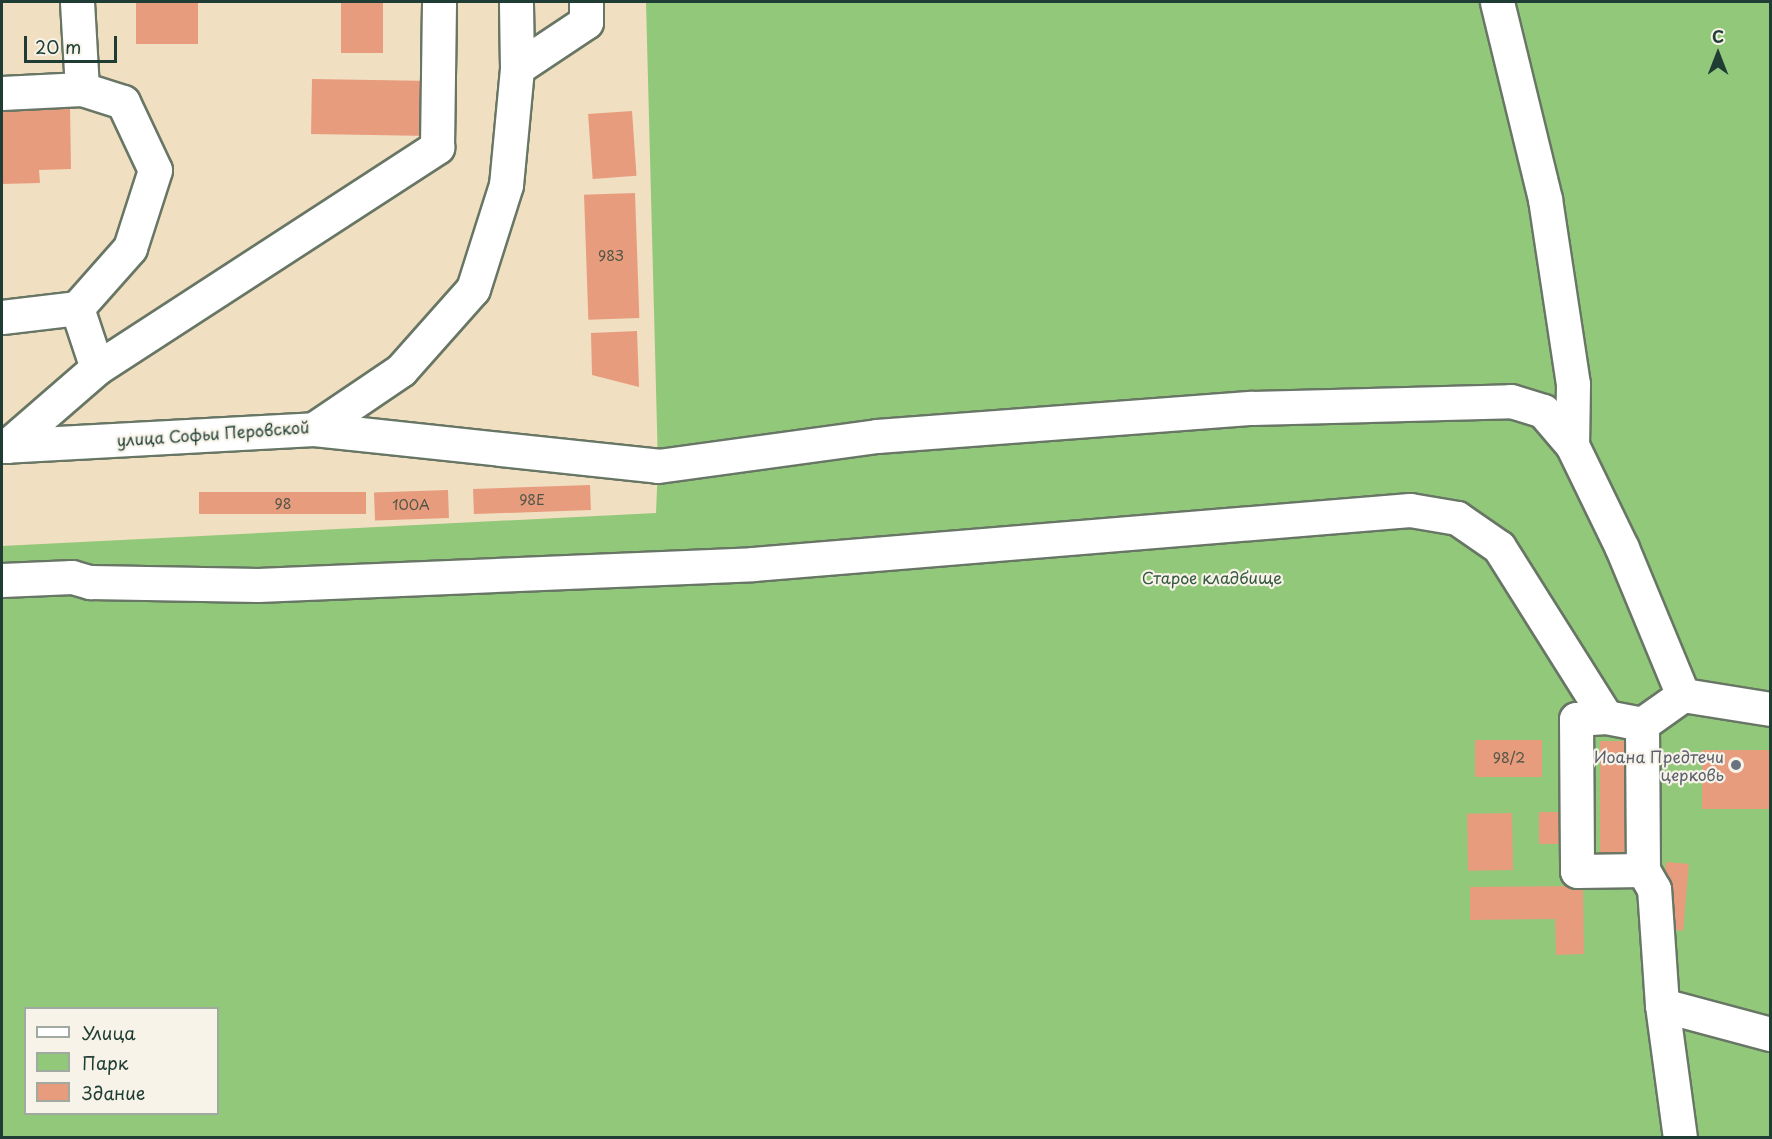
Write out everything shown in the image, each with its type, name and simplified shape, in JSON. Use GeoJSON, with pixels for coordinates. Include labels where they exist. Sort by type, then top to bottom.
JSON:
{"type":"FeatureCollection","features":[{"type":"Feature","properties":{"kind":"main road"},"geometry":{"type":"LineString","coordinates":[[77,2],[82,89]]}},
{"type":"Feature","properties":{"kind":"main road"},"geometry":{"type":"LineString","coordinates":[[4,446],[97,368],[437,147],[439,2]]}},
{"type":"Feature","properties":{"kind":"main road","name":"улица Софьи Перовской"},"geometry":{"type":"LineString","coordinates":[[4,446],[314,429],[401,370],[473,289],[506,185],[517,68],[516,2]]}},
{"type":"Feature","properties":{"kind":"main road"},"geometry":{"type":"LineString","coordinates":[[517,68],[586,22],[586,2]]}},
{"type":"Feature","properties":{"kind":"main road"},"geometry":{"type":"LineString","coordinates":[[1497,2],[1547,210],[1573,384],[1572,445]]}},
{"type":"Feature","properties":{"kind":"main road"},"geometry":{"type":"LineString","coordinates":[[2,93],[82,89],[123,102],[155,170],[130,248],[78,308],[2,316]]}},
{"type":"Feature","properties":{"kind":"main road"},"geometry":{"type":"LineString","coordinates":[[78,308],[97,368]]}},
{"type":"Feature","properties":{"kind":"main road"},"geometry":{"type":"LineString","coordinates":[[314,429],[658,466],[877,436],[1252,408],[1511,400],[1543,411],[1572,445],[1622,548],[1683,695]]}},
{"type":"Feature","properties":{"kind":"main road"},"geometry":{"type":"LineString","coordinates":[[2,580],[72,577],[90,582],[258,585],[741,565],[1410,510],[1457,518],[1499,547],[1606,717]]}},
{"type":"Feature","properties":{"kind":"main road"},"geometry":{"type":"LineString","coordinates":[[1643,870],[1577,871],[1576,718],[1606,717],[1642,724],[1683,695],[1770,708]]}},
{"type":"Feature","properties":{"kind":"main road"},"geometry":{"type":"LineString","coordinates":[[1642,724],[1643,870],[1654,889],[1662,1005],[1680,1137]]}},
{"type":"Feature","properties":{"kind":"main road"},"geometry":{"type":"LineString","coordinates":[[1662,1005],[1770,1034]]}},
{"type":"Feature","properties":{"kind":"green space","name":"Старое кладбище"},"geometry":{"type":"Polygon","coordinates":[[[646,2],[1770,2],[1770,1137],[2,1138],[2,546],[656,513],[658,466],[646,2]]]}},
{"type":"Feature","properties":{"kind":"building"},"geometry":{"type":"Polygon","coordinates":[[[136,2],[198,2],[198,44],[136,44],[136,2]]]}},
{"type":"Feature","properties":{"kind":"building"},"geometry":{"type":"Polygon","coordinates":[[[341,2],[383,2],[383,53],[341,53],[341,2]]]}},
{"type":"Feature","properties":{"kind":"building"},"geometry":{"type":"Polygon","coordinates":[[[312,79],[448,81],[447,136],[311,134],[312,79]]]}},
{"type":"Feature","properties":{"kind":"building"},"geometry":{"type":"Polygon","coordinates":[[[70,108],[71,169],[39,170],[40,183],[2,184],[2,111],[70,108]]]}},
{"type":"Feature","properties":{"kind":"building"},"geometry":{"type":"Polygon","coordinates":[[[632,111],[637,176],[593,179],[588,114],[632,111]]]}},
{"type":"Feature","properties":{"kind":"building"},"geometry":{"type":"Polygon","coordinates":[[[635,193],[639,318],[588,320],[584,195],[635,193]]]}},
{"type":"Feature","properties":{"kind":"building"},"geometry":{"type":"Polygon","coordinates":[[[637,331],[639,387],[592,375],[591,333],[637,331]]]}},
{"type":"Feature","properties":{"kind":"building"},"geometry":{"type":"Polygon","coordinates":[[[590,485],[591,510],[474,514],[473,489],[590,485]]]}},
{"type":"Feature","properties":{"kind":"building"},"geometry":{"type":"Polygon","coordinates":[[[448,490],[449,518],[375,521],[374,493],[448,490]]]}},
{"type":"Feature","properties":{"kind":"building"},"geometry":{"type":"Polygon","coordinates":[[[199,492],[366,492],[366,514],[199,514],[199,492]]]}},
{"type":"Feature","properties":{"kind":"building"},"geometry":{"type":"Polygon","coordinates":[[[1475,740],[1542,740],[1542,777],[1475,777],[1475,740]]]}},
{"type":"Feature","properties":{"kind":"building"},"geometry":{"type":"Polygon","coordinates":[[[1600,741],[1633,741],[1633,857],[1600,857],[1600,741]]]}},
{"type":"Feature","properties":{"kind":"building","name":"Иоана Предтечи церковь"},"geometry":{"type":"Polygon","coordinates":[[[1702,750],[1770,750],[1770,809],[1702,809],[1702,750]]]}},
{"type":"Feature","properties":{"kind":"building"},"geometry":{"type":"Polygon","coordinates":[[[1539,812],[1569,812],[1569,844],[1539,844],[1539,812]]]}},
{"type":"Feature","properties":{"kind":"building"},"geometry":{"type":"Polygon","coordinates":[[[1512,813],[1513,870],[1468,871],[1467,814],[1512,813]]]}},
{"type":"Feature","properties":{"kind":"building"},"geometry":{"type":"Polygon","coordinates":[[[1666,862],[1689,864],[1683,931],[1660,929],[1666,862]]]}},
{"type":"Feature","properties":{"kind":"building"},"geometry":{"type":"Polygon","coordinates":[[[1583,886],[1584,954],[1556,955],[1555,919],[1470,920],[1470,887],[1583,886]]]}},
{"type":"Feature","properties":{"kind":"place","name":"Иоана Предтечи церковь"},"geometry":{"type":"Point","coordinates":[1736,765]}}]}
